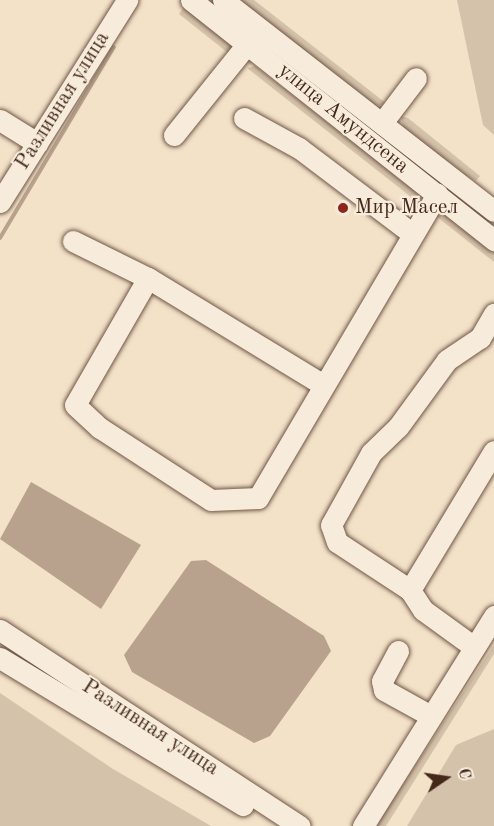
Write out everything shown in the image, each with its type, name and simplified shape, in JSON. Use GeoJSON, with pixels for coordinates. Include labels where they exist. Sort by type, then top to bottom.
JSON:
{"type":"FeatureCollection","features":[{"type":"Feature","properties":{"kind":"street","name":"Разливная улица"},"geometry":{"type":"LineString","coordinates":[[0,202],[127,0]]}},
{"type":"Feature","properties":{"kind":"street","name":"улица Амундсена"},"geometry":{"type":"LineString","coordinates":[[191,0],[494,240]]}},
{"type":"Feature","properties":{"kind":"street","name":"улица Амундсена"},"geometry":{"type":"LineString","coordinates":[[223,0],[494,211]]}},
{"type":"Feature","properties":{"kind":"street"},"geometry":{"type":"LineString","coordinates":[[174,135],[248,43]]}},
{"type":"Feature","properties":{"kind":"street"},"geometry":{"type":"LineString","coordinates":[[382,123],[416,78]]}},
{"type":"Feature","properties":{"kind":"street"},"geometry":{"type":"LineString","coordinates":[[244,118],[299,148],[410,232]]}},
{"type":"Feature","properties":{"kind":"street"},"geometry":{"type":"LineString","coordinates":[[0,120],[37,143]]}},
{"type":"Feature","properties":{"kind":"street"},"geometry":{"type":"LineString","coordinates":[[148,278],[75,405],[100,428],[211,500],[258,498],[410,232],[437,194]]}},
{"type":"Feature","properties":{"kind":"street"},"geometry":{"type":"LineString","coordinates":[[73,241],[148,278],[323,385]]}},
{"type":"Feature","properties":{"kind":"street"},"geometry":{"type":"LineString","coordinates":[[363,826],[431,716],[487,632],[423,610],[410,590],[337,542],[331,525],[371,453],[398,426],[447,360],[487,341],[494,314]]}},
{"type":"Feature","properties":{"kind":"street"},"geometry":{"type":"LineString","coordinates":[[410,590],[494,451]]}},
{"type":"Feature","properties":{"kind":"street","name":"Разливная улица"},"geometry":{"type":"LineString","coordinates":[[0,630],[300,826]]}},
{"type":"Feature","properties":{"kind":"street"},"geometry":{"type":"LineString","coordinates":[[398,651],[382,681],[384,690],[431,716]]}},
{"type":"Feature","properties":{"kind":"street"},"geometry":{"type":"LineString","coordinates":[[0,658],[278,826]]}},
{"type":"Feature","properties":{"kind":"shaded area"},"geometry":{"type":"Polygon","coordinates":[[[239,0],[254,0],[387,104],[374,106],[239,0]]]}},
{"type":"Feature","properties":{"kind":"shaded area"},"geometry":{"type":"Polygon","coordinates":[[[457,0],[494,0],[494,135],[483,125],[457,0]]]}},
{"type":"Feature","properties":{"kind":"shaded area"},"geometry":{"type":"Polygon","coordinates":[[[184,7],[233,45],[232,56],[179,14],[184,7]]]}},
{"type":"Feature","properties":{"kind":"shaded area"},"geometry":{"type":"Polygon","coordinates":[[[255,66],[421,194],[420,204],[247,68],[255,66]]]}},
{"type":"Feature","properties":{"kind":"shaded area"},"geometry":{"type":"Polygon","coordinates":[[[401,116],[408,118],[480,176],[476,181],[462,173],[403,127],[401,116]]]}},
{"type":"Feature","properties":{"kind":"shaded area"},"geometry":{"type":"Polygon","coordinates":[[[446,214],[494,251],[494,262],[436,216],[446,214]]]}},
{"type":"Feature","properties":{"kind":"shaded area"},"geometry":{"type":"Polygon","coordinates":[[[31,482],[141,545],[101,609],[0,539],[31,482]]]}},
{"type":"Feature","properties":{"kind":"shaded area"},"geometry":{"type":"Polygon","coordinates":[[[206,560],[324,636],[331,651],[270,736],[254,743],[132,672],[124,655],[191,561],[206,560]]]}},
{"type":"Feature","properties":{"kind":"shaded area"},"geometry":{"type":"Polygon","coordinates":[[[494,645],[494,654],[386,826],[376,826],[494,645]]]}},
{"type":"Feature","properties":{"kind":"shaded area"},"geometry":{"type":"Polygon","coordinates":[[[0,693],[113,769],[211,826],[0,826],[0,693]]]}},
{"type":"Feature","properties":{"kind":"shaded area"},"geometry":{"type":"Polygon","coordinates":[[[494,729],[494,826],[407,826],[456,745],[494,729]]]}},
{"type":"Feature","properties":{"kind":"waterway"},"geometry":{"type":"LineString","coordinates":[[0,238],[114,47]]}},
{"type":"Feature","properties":{"kind":"place","name":"Мир Масел"},"geometry":{"type":"Point","coordinates":[343,208]}}]}
